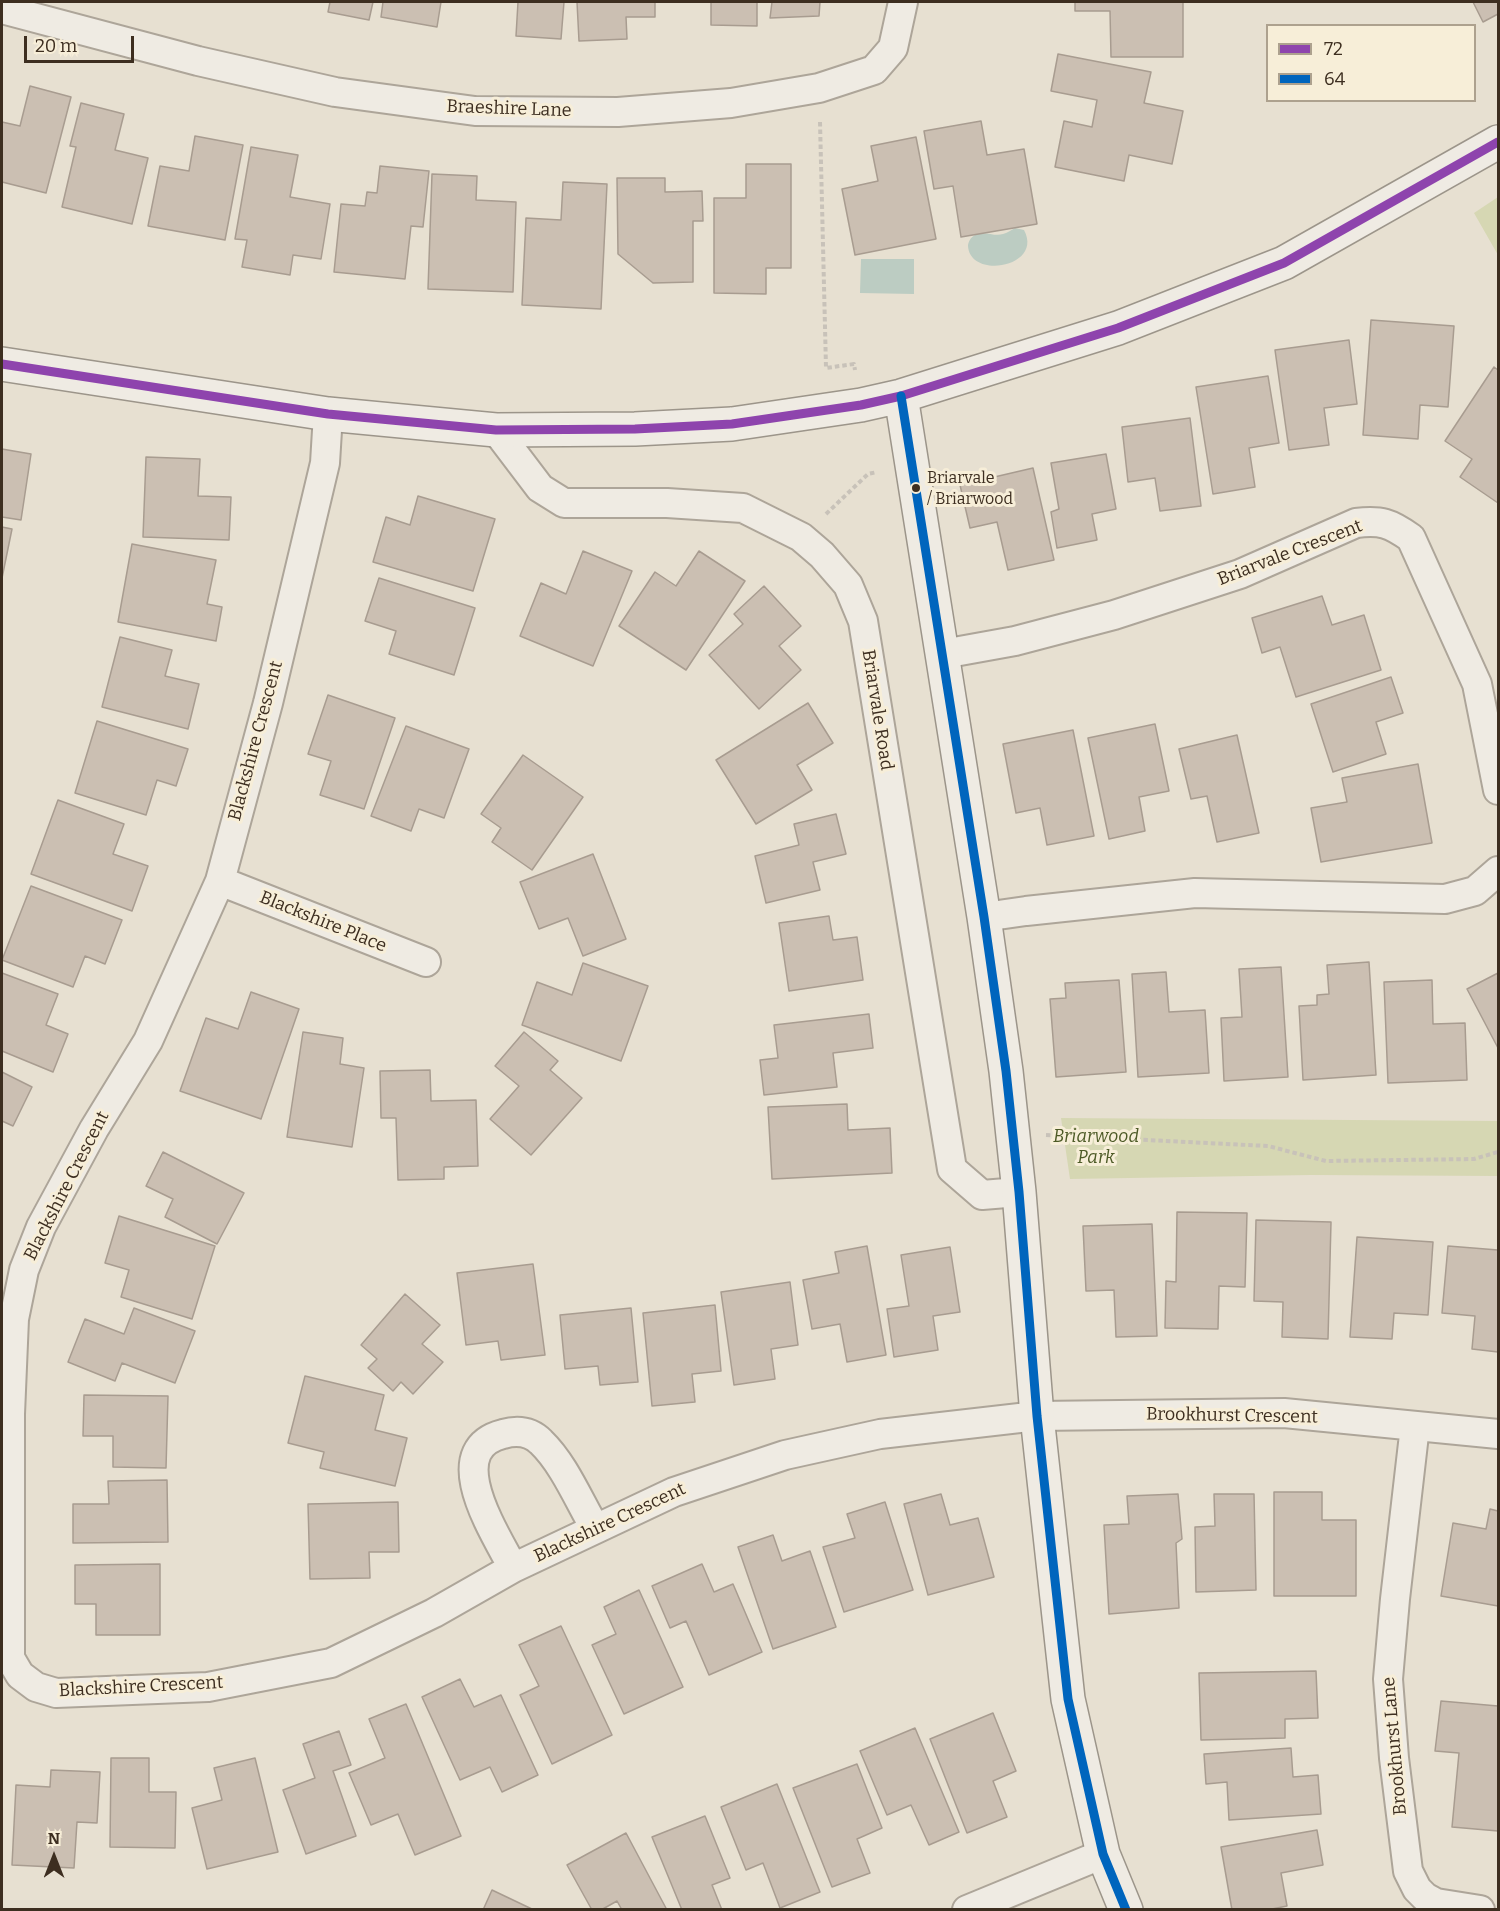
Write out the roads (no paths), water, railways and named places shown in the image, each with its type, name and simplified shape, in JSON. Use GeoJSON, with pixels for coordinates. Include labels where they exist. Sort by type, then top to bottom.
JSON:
{"type":"FeatureCollection","features":[{"type":"Feature","properties":{"kind":"street","name":"Braeshire Lane"},"geometry":{"type":"LineString","coordinates":[[2,9],[198,61],[335,92],[475,111],[618,112],[731,103],[819,88],[874,70],[894,48],[903,2]]}},
{"type":"Feature","properties":{"kind":"street"},"geometry":{"type":"LineString","coordinates":[[2,364],[328,414],[496,430],[635,429],[732,424],[861,405],[901,396],[1118,328],[1284,263],[1498,142]]}},
{"type":"Feature","properties":{"kind":"street"},"geometry":{"type":"LineString","coordinates":[[901,396],[984,917],[1006,1071],[1019,1192],[1037,1416],[1068,1699],[1103,1854],[1125,1910]]}},
{"type":"Feature","properties":{"kind":"street","name":"Blackshire Crescent"},"geometry":{"type":"LineString","coordinates":[[328,414],[325,463],[268,703],[220,881],[148,1041],[94,1129],[41,1227],[24,1270],[14,1319],[10,1414],[10,1658],[20,1675],[36,1687],[56,1693],[208,1687],[331,1663],[434,1613],[513,1568],[674,1492],[785,1455],[880,1434],[1037,1416]]}},
{"type":"Feature","properties":{"kind":"street","name":"Briarvale Road"},"geometry":{"type":"LineString","coordinates":[[496,430],[540,488],[564,503],[666,503],[743,508],[801,537],[822,555],[848,585],[863,621],[952,1169],[982,1195],[1019,1192]]}},
{"type":"Feature","properties":{"kind":"street","name":"Briarvale Crescent"},"geometry":{"type":"LineString","coordinates":[[943,654],[1015,641],[1124,612],[1240,574],[1356,523],[1371,522],[1393,525],[1411,538],[1477,684],[1498,790]]}},
{"type":"Feature","properties":{"kind":"street"},"geometry":{"type":"LineString","coordinates":[[984,917],[1195,893],[1445,899],[1475,891],[1498,871]]}},
{"type":"Feature","properties":{"kind":"street","name":"Blackshire Place"},"geometry":{"type":"LineString","coordinates":[[220,881],[426,962]]}},
{"type":"Feature","properties":{"kind":"street","name":"Brookhurst Crescent"},"geometry":{"type":"LineString","coordinates":[[1037,1416],[1284,1413],[1498,1434]]}},
{"type":"Feature","properties":{"kind":"street","name":"Brookhurst Lane"},"geometry":{"type":"LineString","coordinates":[[1415,1426],[1388,1679],[1408,1871],[1417,1889],[1436,1903],[1480,1910]]}},
{"type":"Feature","properties":{"kind":"street"},"geometry":{"type":"LineString","coordinates":[[513,1568],[479,1502],[475,1489],[474,1462],[487,1441],[497,1436],[516,1431],[540,1440],[558,1463],[595,1528]]}},
{"type":"Feature","properties":{"kind":"street"},"geometry":{"type":"LineString","coordinates":[[967,1910],[1103,1854]]}},
{"type":"Feature","properties":{"kind":"place","name":"Briarvale / Briarwood"},"geometry":{"type":"Point","coordinates":[916,488]}},
{"type":"Feature","properties":{"kind":"park label","name":"Briarwood Park"},"geometry":{"type":"Point","coordinates":[1096,1147]}}]}
